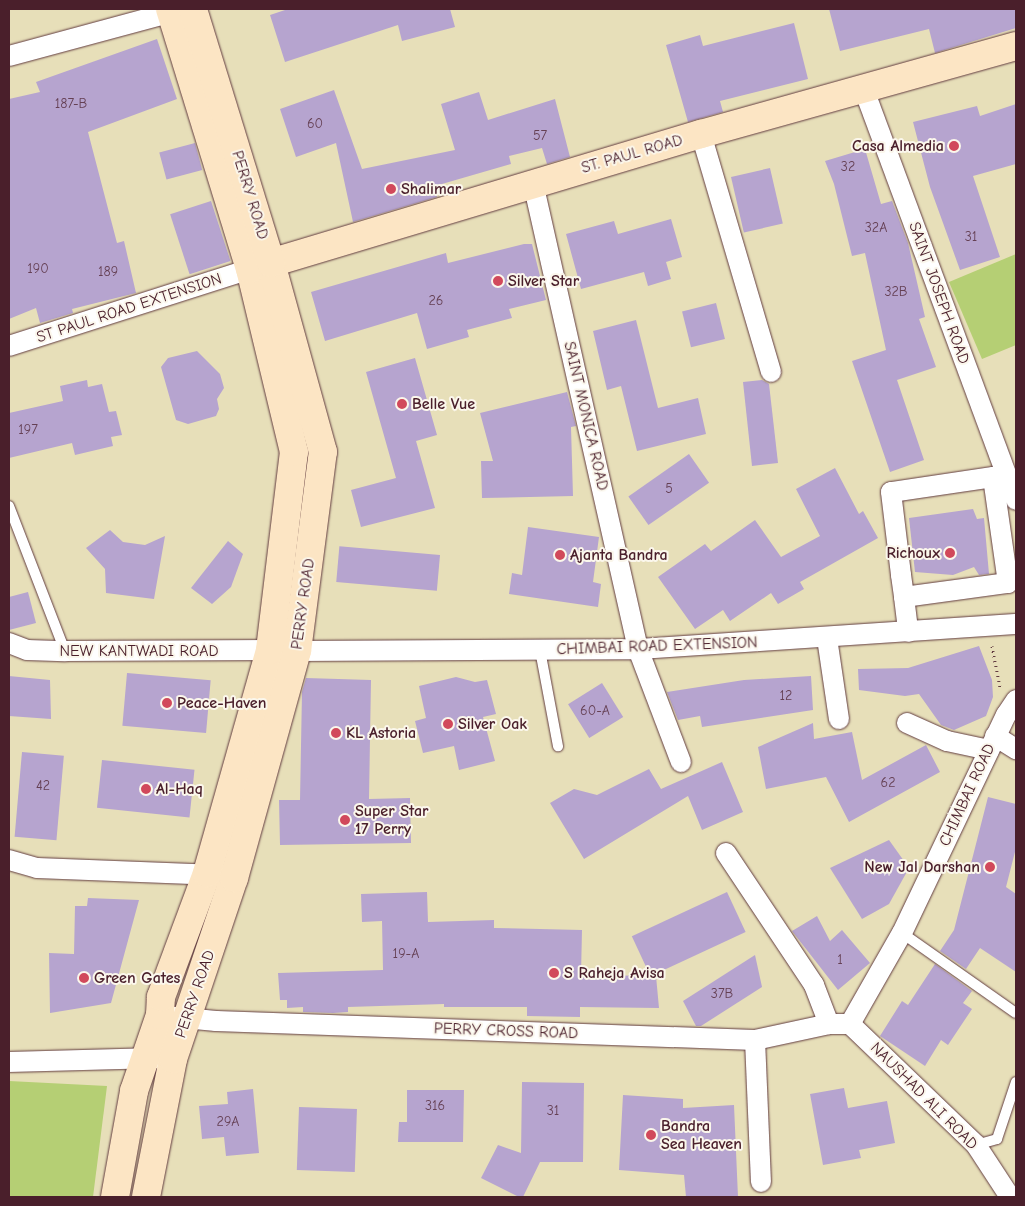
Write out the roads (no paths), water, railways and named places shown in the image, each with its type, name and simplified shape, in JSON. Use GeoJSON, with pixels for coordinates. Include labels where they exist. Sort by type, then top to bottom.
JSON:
{"type":"FeatureCollection","features":[{"type":"Feature","properties":{"kind":"main road","name":"PERRY ROAD"},"geometry":{"type":"LineString","coordinates":[[146,1197],[174,1059],[234,878],[297,651],[323,452],[260,266],[180,10]]}},
{"type":"Feature","properties":{"kind":"main road","name":"ST. PAUL ROAD"},"geometry":{"type":"LineString","coordinates":[[260,266],[701,134],[863,87],[1016,46]]}},
{"type":"Feature","properties":{"kind":"main road","name":"PERRY ROAD"},"geometry":{"type":"LineString","coordinates":[[115,1197],[134,1091],[160,1015],[161,998],[207,873],[270,650],[294,452],[260,266]]}},
{"type":"Feature","properties":{"kind":"main road"},"geometry":{"type":"LineString","coordinates":[[270,650],[297,651]]}},
{"type":"Feature","properties":{"kind":"street"},"geometry":{"type":"LineString","coordinates":[[9,56],[180,10]]}},
{"type":"Feature","properties":{"kind":"street","name":"SAINT JOSEPH ROAD"},"geometry":{"type":"LineString","coordinates":[[863,87],[1009,486],[1008,583],[904,597]]}},
{"type":"Feature","properties":{"kind":"street"},"geometry":{"type":"LineString","coordinates":[[701,134],[771,372]]}},
{"type":"Feature","properties":{"kind":"street","name":"SAINT MONICA ROAD"},"geometry":{"type":"LineString","coordinates":[[533,183],[638,649],[682,762]]}},
{"type":"Feature","properties":{"kind":"street","name":"ST PAUL ROAD EXTENSION"},"geometry":{"type":"LineString","coordinates":[[9,346],[260,266]]}},
{"type":"Feature","properties":{"kind":"street"},"geometry":{"type":"LineString","coordinates":[[908,632],[891,492],[1009,486]]}},
{"type":"Feature","properties":{"kind":"street","name":"CHIMBAI ROAD EXTENSION"},"geometry":{"type":"LineString","coordinates":[[297,651],[638,649],[1016,624]]}},
{"type":"Feature","properties":{"kind":"street"},"geometry":{"type":"LineString","coordinates":[[826,638],[839,719]]}},
{"type":"Feature","properties":{"kind":"street","name":"NEW KANTWADI ROAD"},"geometry":{"type":"LineString","coordinates":[[9,643],[27,650],[66,652],[270,650]]}},
{"type":"Feature","properties":{"kind":"street","name":"CHIMBAI ROAD"},"geometry":{"type":"LineString","coordinates":[[850,1024],[902,932],[1011,707]]}},
{"type":"Feature","properties":{"kind":"street"},"geometry":{"type":"LineString","coordinates":[[907,724],[947,741],[992,743],[1016,749]]}},
{"type":"Feature","properties":{"kind":"street"},"geometry":{"type":"LineString","coordinates":[[726,853],[814,985],[829,1024]]}},
{"type":"Feature","properties":{"kind":"street"},"geometry":{"type":"LineString","coordinates":[[9,860],[37,868],[207,873],[234,878]]}},
{"type":"Feature","properties":{"kind":"street","name":"PERRY CROSS ROAD"},"geometry":{"type":"LineString","coordinates":[[160,1015],[187,1018],[755,1040],[829,1024],[850,1024]]}},
{"type":"Feature","properties":{"kind":"street","name":"NAUSHAD ALI ROAD"},"geometry":{"type":"LineString","coordinates":[[850,1024],[976,1145],[1010,1197]]}},
{"type":"Feature","properties":{"kind":"street"},"geometry":{"type":"LineString","coordinates":[[755,1040],[761,1182]]}},
{"type":"Feature","properties":{"kind":"street"},"geometry":{"type":"LineString","coordinates":[[9,1062],[146,1057],[174,1059]]}},
{"type":"Feature","properties":{"kind":"lane"},"geometry":{"type":"LineString","coordinates":[[9,506],[66,652]]}},
{"type":"Feature","properties":{"kind":"lane"},"geometry":{"type":"LineString","coordinates":[[540,650],[558,746]]}},
{"type":"Feature","properties":{"kind":"lane"},"geometry":{"type":"LineString","coordinates":[[902,932],[1016,1013]]}},
{"type":"Feature","properties":{"kind":"lane"},"geometry":{"type":"LineString","coordinates":[[976,1145],[997,1139],[1016,1082]]}},
{"type":"Feature","properties":{"kind":"place","name":"Casa Almedia"},"geometry":{"type":"Point","coordinates":[954,146]}},
{"type":"Feature","properties":{"kind":"place","name":"Shalimar"},"geometry":{"type":"Point","coordinates":[391,189]}},
{"type":"Feature","properties":{"kind":"place","name":"Silver Star"},"geometry":{"type":"Point","coordinates":[498,281]}},
{"type":"Feature","properties":{"kind":"place","name":"Belle Vue"},"geometry":{"type":"Point","coordinates":[402,404]}},
{"type":"Feature","properties":{"kind":"place","name":"Richoux"},"geometry":{"type":"Point","coordinates":[950,553]}},
{"type":"Feature","properties":{"kind":"place","name":"Ajanta Bandra"},"geometry":{"type":"Point","coordinates":[560,555]}},
{"type":"Feature","properties":{"kind":"place","name":"Peace-Haven"},"geometry":{"type":"Point","coordinates":[167,703]}},
{"type":"Feature","properties":{"kind":"place","name":"Silver Oak"},"geometry":{"type":"Point","coordinates":[448,724]}},
{"type":"Feature","properties":{"kind":"place","name":"KL Astoria"},"geometry":{"type":"Point","coordinates":[336,733]}},
{"type":"Feature","properties":{"kind":"place","name":"Al-Haq"},"geometry":{"type":"Point","coordinates":[146,789]}},
{"type":"Feature","properties":{"kind":"place","name":"Super Star 17 Perry"},"geometry":{"type":"Point","coordinates":[345,820]}},
{"type":"Feature","properties":{"kind":"place","name":"New Jal Darshan"},"geometry":{"type":"Point","coordinates":[990,867]}},
{"type":"Feature","properties":{"kind":"place","name":"S Raheja Avisa"},"geometry":{"type":"Point","coordinates":[554,973]}},
{"type":"Feature","properties":{"kind":"place","name":"Green Gates"},"geometry":{"type":"Point","coordinates":[84,978]}},
{"type":"Feature","properties":{"kind":"place","name":"Bandra Sea Heaven"},"geometry":{"type":"Point","coordinates":[651,1135]}}]}
